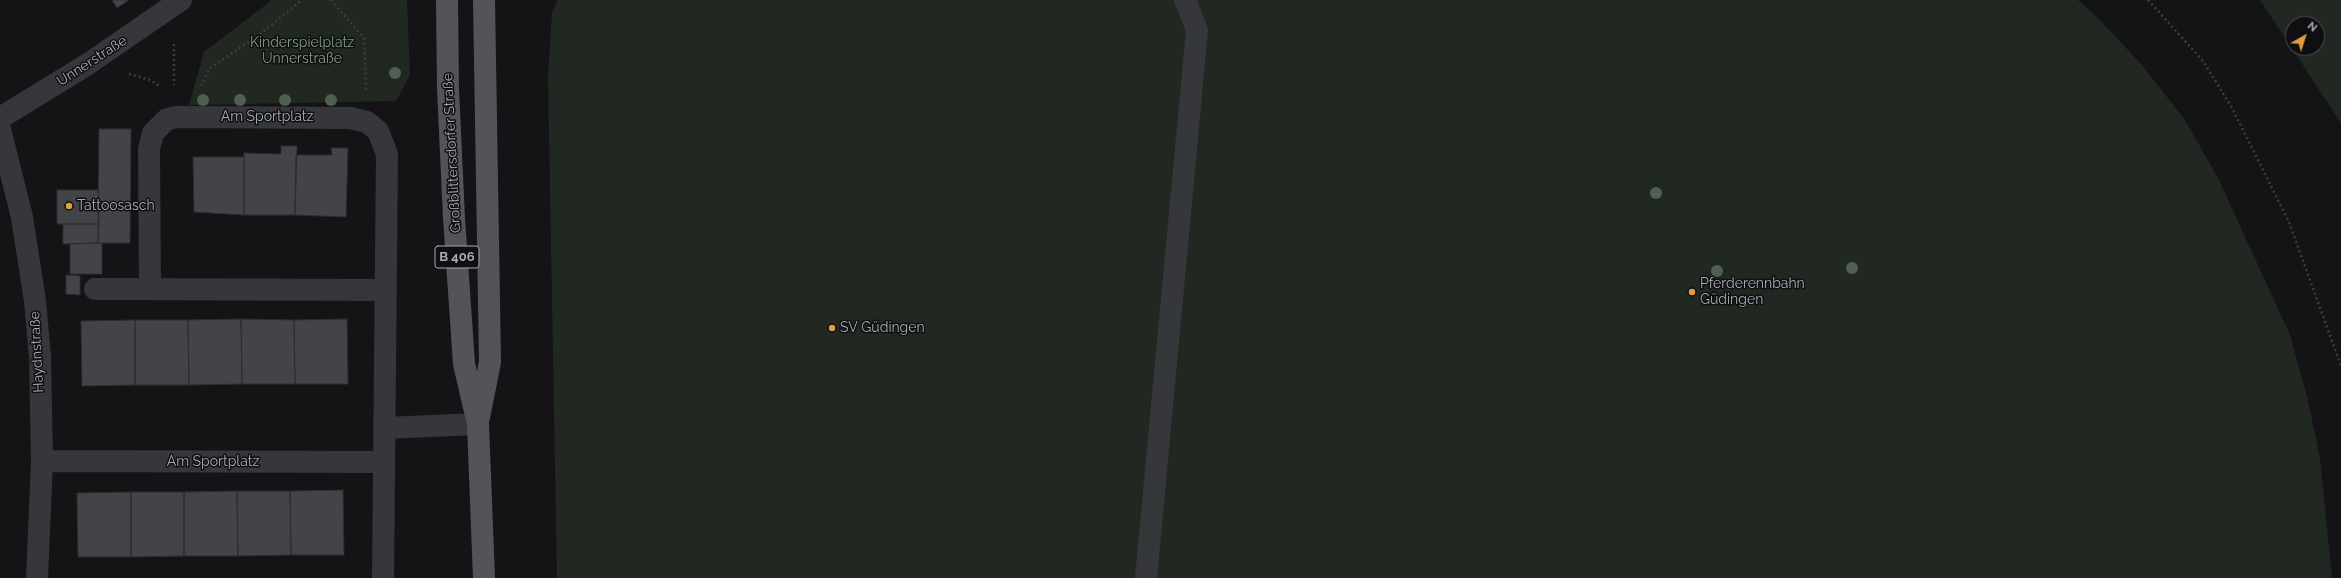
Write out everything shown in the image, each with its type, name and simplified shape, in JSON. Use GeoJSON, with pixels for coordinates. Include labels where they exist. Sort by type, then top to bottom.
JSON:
{"type":"FeatureCollection","features":[{"type":"Feature","properties":{"kind":"main road","name":"Großblittersdorfer Straße"},"geometry":{"type":"LineString","coordinates":[[447,0],[449,105],[464,364],[478,424],[484,578]]}},
{"type":"Feature","properties":{"kind":"main road","name":"Großblittersdorfer Straße"},"geometry":{"type":"LineString","coordinates":[[478,424],[490,362],[484,0]]}},
{"type":"Feature","properties":{"kind":"street"},"geometry":{"type":"LineString","coordinates":[[1146,578],[1197,30],[1185,0]]}},
{"type":"Feature","properties":{"kind":"street","name":"Unnerstraße"},"geometry":{"type":"LineString","coordinates":[[0,118],[88,64],[177,3]]}},
{"type":"Feature","properties":{"kind":"street","name":"Am Sportplatz"},"geometry":{"type":"LineString","coordinates":[[175,107],[350,118],[367,122]]}},
{"type":"Feature","properties":{"kind":"street"},"geometry":{"type":"LineString","coordinates":[[150,288],[149,149],[153,134],[166,120],[175,107]]}},
{"type":"Feature","properties":{"kind":"street"},"geometry":{"type":"LineString","coordinates":[[367,122],[378,131],[387,154],[383,578]]}},
{"type":"Feature","properties":{"kind":"street","name":"Haydnstraße"},"geometry":{"type":"LineString","coordinates":[[0,129],[22,217],[40,356],[39,409],[42,461],[37,578]]}},
{"type":"Feature","properties":{"kind":"street"},"geometry":{"type":"LineString","coordinates":[[96,290],[150,288],[386,290]]}},
{"type":"Feature","properties":{"kind":"street"},"geometry":{"type":"LineString","coordinates":[[385,428],[478,424]]}},
{"type":"Feature","properties":{"kind":"street","name":"Am Sportplatz"},"geometry":{"type":"LineString","coordinates":[[42,461],[384,462]]}},
{"type":"Feature","properties":{"kind":"path"},"geometry":{"type":"LineString","coordinates":[[200,88],[210,68],[259,35],[302,0]]}},
{"type":"Feature","properties":{"kind":"path"},"geometry":{"type":"LineString","coordinates":[[331,0],[364,38],[367,122]]}},
{"type":"Feature","properties":{"kind":"path"},"geometry":{"type":"LineString","coordinates":[[2148,0],[2203,61],[2232,108],[2289,222],[2341,366]]}},
{"type":"Feature","properties":{"kind":"path"},"geometry":{"type":"LineString","coordinates":[[175,107],[177,3]]}},
{"type":"Feature","properties":{"kind":"path"},"geometry":{"type":"LineString","coordinates":[[88,64],[150,80],[175,107]]}},
{"type":"Feature","properties":{"kind":"green space","name":"Kinderspielplatz Unnerstraße"},"geometry":{"type":"Polygon","coordinates":[[[272,0],[407,0],[410,75],[396,101],[189,105],[204,52],[272,0]]]}},
{"type":"Feature","properties":{"kind":"green space","name":"Pferderennbahn Güdingen"},"geometry":{"type":"Polygon","coordinates":[[[558,0],[2078,0],[2096,16],[2142,65],[2185,120],[2218,178],[2290,335],[2308,400],[2320,459],[2332,578],[557,578],[548,78],[552,12],[558,0]]]}},
{"type":"Feature","properties":{"kind":"green space"},"geometry":{"type":"Polygon","coordinates":[[[2260,0],[2341,0],[2341,123],[2297,56],[2325,56],[2325,16],[2285,16],[2285,38],[2260,0]]]}},
{"type":"Feature","properties":{"kind":"building"},"geometry":{"type":"Polygon","coordinates":[[[112,0],[129,0],[117,8],[112,0]]]}},
{"type":"Feature","properties":{"kind":"building"},"geometry":{"type":"Polygon","coordinates":[[[99,129],[131,129],[130,243],[98,243],[99,129]]]}},
{"type":"Feature","properties":{"kind":"building"},"geometry":{"type":"Polygon","coordinates":[[[281,146],[297,146],[295,215],[244,215],[244,153],[281,154],[281,146]]]}},
{"type":"Feature","properties":{"kind":"building"},"geometry":{"type":"Polygon","coordinates":[[[331,148],[348,148],[346,217],[295,215],[296,155],[332,155],[331,148]]]}},
{"type":"Feature","properties":{"kind":"building"},"geometry":{"type":"Polygon","coordinates":[[[193,157],[244,157],[244,215],[194,212],[193,157]]]}},
{"type":"Feature","properties":{"kind":"building"},"geometry":{"type":"Polygon","coordinates":[[[57,190],[98,190],[99,224],[57,224],[57,190]]]}},
{"type":"Feature","properties":{"kind":"building"},"geometry":{"type":"Polygon","coordinates":[[[63,224],[99,224],[98,243],[63,244],[63,224]]]}},
{"type":"Feature","properties":{"kind":"building"},"geometry":{"type":"Polygon","coordinates":[[[102,243],[102,274],[70,274],[70,244],[102,243]]]}},
{"type":"Feature","properties":{"kind":"building"},"geometry":{"type":"Polygon","coordinates":[[[66,275],[80,276],[80,295],[66,294],[66,275]]]}},
{"type":"Feature","properties":{"kind":"building"},"geometry":{"type":"Polygon","coordinates":[[[241,319],[242,384],[189,385],[188,320],[241,319]]]}},
{"type":"Feature","properties":{"kind":"building"},"geometry":{"type":"Polygon","coordinates":[[[241,319],[294,320],[295,384],[242,384],[241,319]]]}},
{"type":"Feature","properties":{"kind":"building"},"geometry":{"type":"Polygon","coordinates":[[[347,319],[348,384],[295,384],[294,320],[347,319]]]}},
{"type":"Feature","properties":{"kind":"building"},"geometry":{"type":"Polygon","coordinates":[[[135,320],[135,385],[82,386],[81,321],[135,320]]]}},
{"type":"Feature","properties":{"kind":"building"},"geometry":{"type":"Polygon","coordinates":[[[135,320],[188,320],[189,385],[135,385],[135,320]]]}},
{"type":"Feature","properties":{"kind":"building"},"geometry":{"type":"Polygon","coordinates":[[[343,490],[344,555],[291,555],[290,491],[343,490]]]}},
{"type":"Feature","properties":{"kind":"building"},"geometry":{"type":"Polygon","coordinates":[[[237,491],[290,491],[291,555],[238,556],[237,491]]]}},
{"type":"Feature","properties":{"kind":"building"},"geometry":{"type":"Polygon","coordinates":[[[237,491],[238,556],[184,556],[184,492],[237,491]]]}},
{"type":"Feature","properties":{"kind":"building"},"geometry":{"type":"Polygon","coordinates":[[[131,492],[184,492],[184,556],[131,557],[131,492]]]}},
{"type":"Feature","properties":{"kind":"building"},"geometry":{"type":"Polygon","coordinates":[[[131,492],[131,557],[78,557],[77,493],[131,492]]]}},
{"type":"Feature","properties":{"kind":"place","name":"Tattoosasch"},"geometry":{"type":"Point","coordinates":[69,206]}},
{"type":"Feature","properties":{"kind":"place","name":"Pferderennbahn Güdingen"},"geometry":{"type":"Point","coordinates":[1692,292]}},
{"type":"Feature","properties":{"kind":"place","name":"SV Güdingen"},"geometry":{"type":"Point","coordinates":[832,328]}}]}
